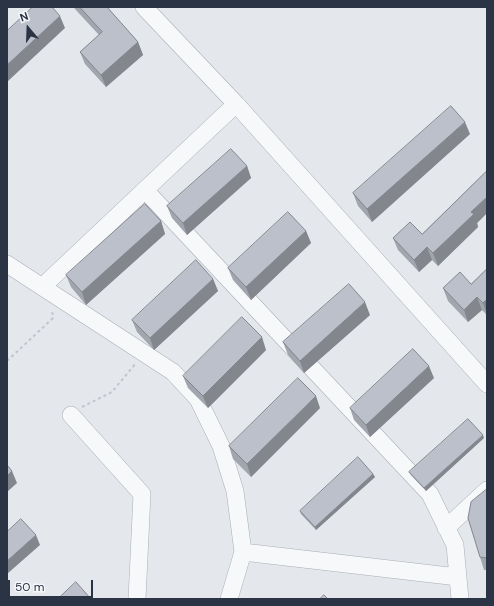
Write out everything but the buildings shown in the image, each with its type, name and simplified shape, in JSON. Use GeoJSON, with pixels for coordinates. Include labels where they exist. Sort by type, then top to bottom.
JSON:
{"type":"FeatureCollection","features":[{"type":"Feature","properties":{"kind":"street"},"geometry":{"type":"LineString","coordinates":[[144,7],[236,104],[487,384]]}},
{"type":"Feature","properties":{"kind":"street"},"geometry":{"type":"LineString","coordinates":[[47,290],[145,190],[236,104]]}},
{"type":"Feature","properties":{"kind":"street"},"geometry":{"type":"LineString","coordinates":[[145,190],[430,494],[454,545],[460,599]]}},
{"type":"Feature","properties":{"kind":"street"},"geometry":{"type":"LineString","coordinates":[[7,264],[173,372],[198,399],[221,446],[235,491],[243,552],[229,599]]}},
{"type":"Feature","properties":{"kind":"street"},"geometry":{"type":"LineString","coordinates":[[71,415],[142,494],[137,599]]}},
{"type":"Feature","properties":{"kind":"street"},"geometry":{"type":"LineString","coordinates":[[446,528],[487,490]]}},
{"type":"Feature","properties":{"kind":"street"},"geometry":{"type":"LineString","coordinates":[[243,552],[458,577]]}},
{"type":"Feature","properties":{"kind":"path"},"geometry":{"type":"LineString","coordinates":[[7,362],[52,318],[47,290]]}},
{"type":"Feature","properties":{"kind":"path"},"geometry":{"type":"LineString","coordinates":[[71,415],[82,407],[112,392],[145,353]]}}]}
